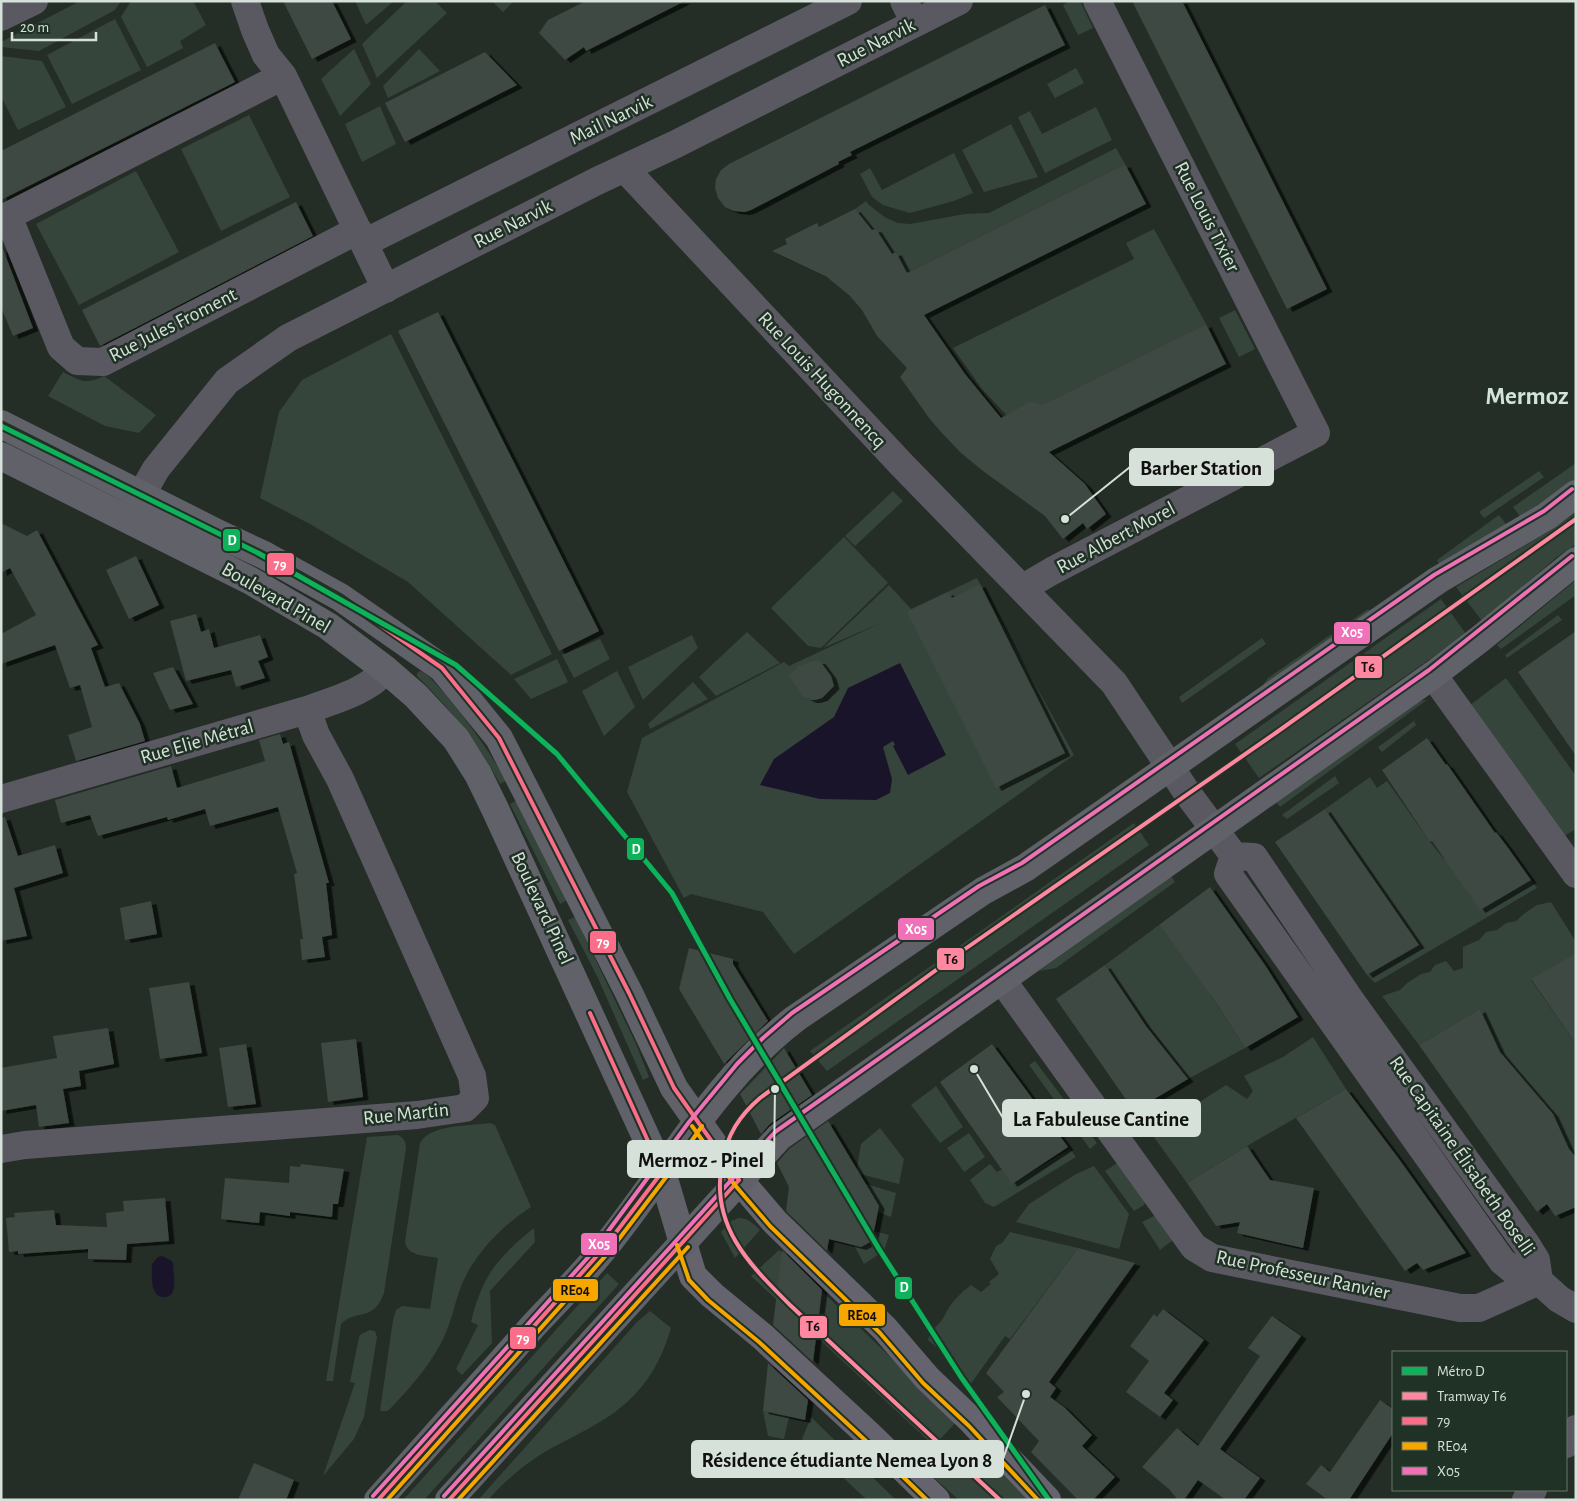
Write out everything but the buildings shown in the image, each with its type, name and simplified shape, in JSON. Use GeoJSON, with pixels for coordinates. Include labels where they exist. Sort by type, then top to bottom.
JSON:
{"type":"FeatureCollection","features":[{"type":"Feature","properties":{"kind":"main road","name":"Boulevard Pinel"},"geometry":{"type":"LineString","coordinates":[[1,424],[264,555],[340,597],[442,668],[499,738],[629,993],[669,1078],[697,1122],[739,1180]]}},
{"type":"Feature","properties":{"kind":"main road","name":"Boulevard Pinel"},"geometry":{"type":"LineString","coordinates":[[1,456],[251,581],[328,626],[386,670],[416,696],[456,739],[478,774],[547,918],[662,1172],[683,1243]]}},
{"type":"Feature","properties":{"kind":"main road"},"geometry":{"type":"LineString","coordinates":[[378,1500],[604,1248],[662,1172],[697,1122],[734,1076],[784,1028],[983,891],[1026,868],[1438,580],[1547,516],[1576,494]]}},
{"type":"Feature","properties":{"kind":"main road"},"geometry":{"type":"LineString","coordinates":[[449,1500],[779,1137],[1433,674],[1480,639],[1576,561]]}},
{"type":"Feature","properties":{"kind":"street"},"geometry":{"type":"LineString","coordinates":[[1,18],[34,1]]}},
{"type":"Feature","properties":{"kind":"street"},"geometry":{"type":"LineString","coordinates":[[245,1],[266,55],[283,76],[366,234],[386,288]]}},
{"type":"Feature","properties":{"kind":"street","name":"Mail Narvik"},"geometry":{"type":"LineString","coordinates":[[366,234],[848,1]]}},
{"type":"Feature","properties":{"kind":"street","name":"Rue Narvik"},"geometry":{"type":"LineString","coordinates":[[127,520],[156,469],[227,381],[288,338],[596,181],[625,169],[909,12],[959,1]]}},
{"type":"Feature","properties":{"kind":"street","name":"Rue Louis Tixier"},"geometry":{"type":"LineString","coordinates":[[1097,1],[1316,433]]}},
{"type":"Feature","properties":{"kind":"street","name":"Rue Jules Froment"},"geometry":{"type":"LineString","coordinates":[[283,76],[4,208],[62,347],[77,361],[103,362],[366,234]]}},
{"type":"Feature","properties":{"kind":"street","name":"Rue Louis Hugonnencq"},"geometry":{"type":"LineString","coordinates":[[625,169],[902,466],[1114,683],[1188,794],[1214,829]]}},
{"type":"Feature","properties":{"kind":"street","name":"Rue Albert Morel"},"geometry":{"type":"LineString","coordinates":[[1023,588],[1316,433]]}},
{"type":"Feature","properties":{"kind":"street","name":"Rue Elie Métral"},"geometry":{"type":"LineString","coordinates":[[1,799],[307,710],[355,692],[378,679],[386,670]]}},
{"type":"Feature","properties":{"kind":"street"},"geometry":{"type":"LineString","coordinates":[[1433,674],[1576,874]]}},
{"type":"Feature","properties":{"kind":"street","name":"Rue Martin"},"geometry":{"type":"LineString","coordinates":[[1,1149],[25,1145],[417,1115],[464,1108],[475,1098],[472,1076],[340,779],[316,734],[307,710]]}},
{"type":"Feature","properties":{"kind":"street"},"geometry":{"type":"LineString","coordinates":[[1214,829],[1234,856]]}},
{"type":"Feature","properties":{"kind":"street","name":"Rue Capitaine Élisabeth Boselli"},"geometry":{"type":"LineString","coordinates":[[1234,856],[1254,857],[1351,1001],[1526,1244],[1536,1260],[1539,1281],[1519,1275],[1502,1261],[1228,874],[1234,856]]}},
{"type":"Feature","properties":{"kind":"street","name":"Rue Professeur Ranvier"},"geometry":{"type":"LineString","coordinates":[[1002,980],[1194,1247],[1212,1258],[1460,1308],[1479,1308],[1539,1281]]}},
{"type":"Feature","properties":{"kind":"street"},"geometry":{"type":"LineString","coordinates":[[1328,1014],[1351,1001]]}},
{"type":"Feature","properties":{"kind":"street","name":"Boulevard Pinel"},"geometry":{"type":"LineString","coordinates":[[739,1180],[775,1222],[885,1329],[927,1378],[973,1422],[1047,1500]]}},
{"type":"Feature","properties":{"kind":"street","name":"Boulevard Pinel"},"geometry":{"type":"LineString","coordinates":[[683,1243],[693,1276],[869,1435],[936,1500]]}},
{"type":"Feature","properties":{"kind":"street"},"geometry":{"type":"LineString","coordinates":[[1539,1281],[1559,1299],[1576,1309]]}},
{"type":"Feature","properties":{"kind":"street"},"geometry":{"type":"LineString","coordinates":[[1567,1443],[1576,1430]]}},
{"type":"Feature","properties":{"kind":"green space"},"geometry":{"type":"Polygon","coordinates":[[[80,1],[121,1],[115,10],[39,51],[1,47],[1,42],[80,1]]]}},
{"type":"Feature","properties":{"kind":"green space"},"geometry":{"type":"Polygon","coordinates":[[[131,1],[193,1],[206,25],[180,41],[183,48],[147,67],[121,17],[131,1]]]}},
{"type":"Feature","properties":{"kind":"green space"},"geometry":{"type":"Polygon","coordinates":[[[355,1],[394,1],[366,25],[355,1]]]}},
{"type":"Feature","properties":{"kind":"green space"},"geometry":{"type":"Polygon","coordinates":[[[407,1],[435,1],[447,13],[377,78],[362,44],[407,1]]]}},
{"type":"Feature","properties":{"kind":"green space"},"geometry":{"type":"Polygon","coordinates":[[[492,1],[514,1],[503,12],[492,1]]]}},
{"type":"Feature","properties":{"kind":"green space"},"geometry":{"type":"Polygon","coordinates":[[[1070,1],[1080,1],[1093,28],[1078,35],[1063,5],[1070,1]]]}},
{"type":"Feature","properties":{"kind":"green space"},"geometry":{"type":"Polygon","coordinates":[[[115,19],[141,70],[72,104],[47,55],[115,19]]]}},
{"type":"Feature","properties":{"kind":"green space"},"geometry":{"type":"Polygon","coordinates":[[[354,49],[371,84],[340,116],[321,79],[354,49]]]}},
{"type":"Feature","properties":{"kind":"green space"},"geometry":{"type":"Polygon","coordinates":[[[419,49],[440,71],[388,98],[383,86],[419,49]]]}},
{"type":"Feature","properties":{"kind":"green space"},"geometry":{"type":"Polygon","coordinates":[[[1,56],[42,61],[66,107],[18,130],[1,96],[1,56]]]}},
{"type":"Feature","properties":{"kind":"green space"},"geometry":{"type":"Polygon","coordinates":[[[1076,68],[1084,83],[1055,98],[1047,84],[1076,68]]]}},
{"type":"Feature","properties":{"kind":"green space"},"geometry":{"type":"Polygon","coordinates":[[[380,106],[396,144],[362,162],[345,124],[380,106]]]}},
{"type":"Feature","properties":{"kind":"green space"},"geometry":{"type":"Polygon","coordinates":[[[1096,107],[1112,140],[1045,173],[1018,117],[1030,111],[1042,134],[1096,107]]]}},
{"type":"Feature","properties":{"kind":"green space"},"geometry":{"type":"Polygon","coordinates":[[[249,115],[290,197],[221,231],[181,149],[249,115]]]}},
{"type":"Feature","properties":{"kind":"green space"},"geometry":{"type":"Polygon","coordinates":[[[1011,124],[1038,177],[984,192],[962,150],[1011,124]]]}},
{"type":"Feature","properties":{"kind":"green space"},"geometry":{"type":"Polygon","coordinates":[[[1116,148],[1125,164],[907,273],[896,252],[892,254],[876,229],[872,230],[855,209],[866,201],[886,218],[898,223],[910,224],[965,214],[989,213],[1116,148]]]}},
{"type":"Feature","properties":{"kind":"green space"},"geometry":{"type":"Polygon","coordinates":[[[954,153],[973,193],[954,201],[910,213],[883,205],[872,197],[860,174],[870,168],[882,190],[954,153]]]}},
{"type":"Feature","properties":{"kind":"green space"},"geometry":{"type":"Polygon","coordinates":[[[136,171],[179,252],[79,305],[36,224],[136,171]]]}},
{"type":"Feature","properties":{"kind":"green space"},"geometry":{"type":"Polygon","coordinates":[[[1154,229],[1206,324],[1012,421],[982,389],[953,348],[1134,259],[1126,243],[1154,229]]]}},
{"type":"Feature","properties":{"kind":"green space"},"geometry":{"type":"Polygon","coordinates":[[[1235,310],[1255,349],[1239,357],[1219,318],[1235,310]]]}},
{"type":"Feature","properties":{"kind":"green space"},"geometry":{"type":"Polygon","coordinates":[[[391,334],[552,654],[511,675],[408,582],[310,524],[260,498],[279,412],[302,380],[391,334]]]}},
{"type":"Feature","properties":{"kind":"green space"},"geometry":{"type":"Polygon","coordinates":[[[63,372],[83,381],[104,376],[156,415],[139,433],[105,426],[48,396],[63,372]]]}},
{"type":"Feature","properties":{"kind":"green space"},"geometry":{"type":"Polygon","coordinates":[[[1576,463],[1576,480],[1522,519],[1513,507],[1576,463]]]}},
{"type":"Feature","properties":{"kind":"green space"},"geometry":{"type":"Polygon","coordinates":[[[1539,471],[1544,477],[1484,518],[1479,512],[1539,471]]]}},
{"type":"Feature","properties":{"kind":"green space"},"geometry":{"type":"Polygon","coordinates":[[[893,491],[903,501],[855,546],[845,536],[893,491]]]}},
{"type":"Feature","properties":{"kind":"green space"},"geometry":{"type":"Polygon","coordinates":[[[1576,513],[1576,544],[1557,557],[1482,621],[1456,587],[1576,513]]]}},
{"type":"Feature","properties":{"kind":"green space"},"geometry":{"type":"Polygon","coordinates":[[[1499,515],[1506,524],[1439,564],[1437,560],[1499,515]]]}},
{"type":"Feature","properties":{"kind":"green space"},"geometry":{"type":"Polygon","coordinates":[[[844,537],[888,583],[821,648],[808,646],[771,608],[844,537]]]}},
{"type":"Feature","properties":{"kind":"green space"},"geometry":{"type":"Polygon","coordinates":[[[977,578],[1074,755],[794,954],[763,912],[691,894],[684,898],[627,792],[642,738],[784,662],[789,666],[883,622],[823,648],[889,585],[911,609],[977,578]]]}},
{"type":"Feature","properties":{"kind":"green space"},"geometry":{"type":"Polygon","coordinates":[[[1576,580],[1576,595],[1501,649],[1497,645],[1576,580]]]}},
{"type":"Feature","properties":{"kind":"green space"},"geometry":{"type":"Polygon","coordinates":[[[1441,599],[1466,634],[1259,778],[1235,744],[1441,599]]]}},
{"type":"Feature","properties":{"kind":"green space"},"geometry":{"type":"Polygon","coordinates":[[[1368,609],[1373,614],[1264,687],[1263,685],[1268,678],[1368,609]]]}},
{"type":"Feature","properties":{"kind":"green space"},"geometry":{"type":"Polygon","coordinates":[[[1558,615],[1562,620],[1507,658],[1505,655],[1558,615]]]}},
{"type":"Feature","properties":{"kind":"green space"},"geometry":{"type":"Polygon","coordinates":[[[747,632],[780,663],[716,696],[699,677],[747,632]]]}},
{"type":"Feature","properties":{"kind":"green space"},"geometry":{"type":"Polygon","coordinates":[[[692,635],[698,648],[643,700],[628,667],[692,635]]]}},
{"type":"Feature","properties":{"kind":"green space"},"geometry":{"type":"Polygon","coordinates":[[[1262,638],[1266,644],[1182,703],[1179,697],[1262,638]]]}},
{"type":"Feature","properties":{"kind":"green space"},"geometry":{"type":"Polygon","coordinates":[[[600,639],[610,659],[574,678],[562,655],[600,639]]]}},
{"type":"Feature","properties":{"kind":"green space"},"geometry":{"type":"Polygon","coordinates":[[[557,659],[568,682],[531,699],[514,679],[557,659]]]}},
{"type":"Feature","properties":{"kind":"green space"},"geometry":{"type":"Polygon","coordinates":[[[420,671],[433,681],[462,715],[506,781],[500,784],[463,727],[417,676],[417,673],[420,671]]]}},
{"type":"Feature","properties":{"kind":"green space"},"geometry":{"type":"Polygon","coordinates":[[[617,671],[635,707],[604,736],[582,691],[617,671]]]}},
{"type":"Feature","properties":{"kind":"green space"},"geometry":{"type":"Polygon","coordinates":[[[1506,678],[1576,776],[1576,829],[1564,836],[1470,705],[1506,678]]]}},
{"type":"Feature","properties":{"kind":"green space"},"geometry":{"type":"Polygon","coordinates":[[[693,682],[708,699],[650,729],[648,724],[693,682]]]}},
{"type":"Feature","properties":{"kind":"green space"},"geometry":{"type":"Polygon","coordinates":[[[1427,700],[1280,807],[1276,802],[1418,701],[1427,700]]]}},
{"type":"Feature","properties":{"kind":"green space"},"geometry":{"type":"Polygon","coordinates":[[[1414,721],[1416,725],[1382,752],[1378,747],[1414,721]]]}},
{"type":"Feature","properties":{"kind":"green space"},"geometry":{"type":"Polygon","coordinates":[[[1335,776],[1339,783],[1287,819],[1282,815],[1335,776]]]}},
{"type":"Feature","properties":{"kind":"green space"},"geometry":{"type":"Polygon","coordinates":[[[1370,777],[1377,788],[1387,781],[1444,859],[1531,880],[1537,888],[1375,983],[1367,975],[1419,945],[1325,809],[1370,777]]]}},
{"type":"Feature","properties":{"kind":"green space"},"geometry":{"type":"Polygon","coordinates":[[[516,801],[567,900],[560,904],[510,804],[516,801]]]}},
{"type":"Feature","properties":{"kind":"green space"},"geometry":{"type":"Polygon","coordinates":[[[1134,823],[1149,845],[827,1071],[810,1051],[1134,823]]]}},
{"type":"Feature","properties":{"kind":"green space"},"geometry":{"type":"Polygon","coordinates":[[[1171,876],[1175,882],[1056,968],[1039,971],[1171,876]]]}},
{"type":"Feature","properties":{"kind":"green space"},"geometry":{"type":"Polygon","coordinates":[[[1551,902],[1576,942],[1576,953],[1531,980],[1576,1044],[1576,1157],[1569,1149],[1551,1113],[1500,1052],[1480,1009],[1419,1045],[1382,996],[1400,990],[1421,974],[1430,972],[1435,965],[1446,961],[1454,971],[1463,968],[1463,947],[1479,940],[1486,932],[1497,930],[1506,923],[1516,921],[1537,905],[1551,902]]]}},
{"type":"Feature","properties":{"kind":"green space"},"geometry":{"type":"Polygon","coordinates":[[[575,917],[636,1044],[649,1077],[643,1080],[597,976],[568,920],[575,917]]]}},
{"type":"Feature","properties":{"kind":"green space"},"geometry":{"type":"Polygon","coordinates":[[[1159,925],[1207,989],[1245,1048],[1188,1079],[1137,1012],[1105,965],[1159,925]]]}},
{"type":"Feature","properties":{"kind":"green space"},"geometry":{"type":"Polygon","coordinates":[[[1313,1037],[1346,1089],[1187,1183],[1151,1133],[1226,1085],[1247,1099],[1253,1091],[1244,1076],[1283,1057],[1313,1037]]]}},
{"type":"Feature","properties":{"kind":"green space"},"geometry":{"type":"Polygon","coordinates":[[[1035,1061],[1097,1143],[1090,1149],[1029,1065],[1035,1061]]]}},
{"type":"Feature","properties":{"kind":"green space"},"geometry":{"type":"Polygon","coordinates":[[[936,1086],[963,1127],[940,1143],[911,1105],[936,1086]]]}},
{"type":"Feature","properties":{"kind":"green space"},"geometry":{"type":"Polygon","coordinates":[[[490,1123],[495,1125],[531,1207],[500,1231],[474,1261],[462,1284],[444,1338],[435,1354],[417,1379],[390,1409],[380,1411],[396,1310],[402,1306],[430,1309],[438,1258],[413,1253],[406,1246],[405,1241],[420,1143],[425,1137],[441,1129],[490,1123]]]}},
{"type":"Feature","properties":{"kind":"green space"},"geometry":{"type":"Polygon","coordinates":[[[880,1128],[904,1159],[899,1184],[856,1173],[861,1144],[880,1128]]]}},
{"type":"Feature","properties":{"kind":"green space"},"geometry":{"type":"Polygon","coordinates":[[[969,1133],[985,1157],[964,1172],[947,1148],[969,1133]]]}},
{"type":"Feature","properties":{"kind":"green space"},"geometry":{"type":"Polygon","coordinates":[[[398,1135],[404,1140],[406,1148],[384,1293],[380,1302],[370,1312],[347,1319],[341,1324],[333,1381],[326,1381],[367,1137],[398,1135]]]}},
{"type":"Feature","properties":{"kind":"green space"},"geometry":{"type":"Polygon","coordinates":[[[1070,1149],[1076,1157],[994,1207],[985,1203],[970,1180],[990,1164],[997,1172],[1002,1169],[1012,1183],[1070,1149]]]}},
{"type":"Feature","properties":{"kind":"green space"},"geometry":{"type":"Polygon","coordinates":[[[1122,1160],[1146,1200],[1144,1205],[1134,1211],[1105,1171],[1122,1160]]]}},
{"type":"Feature","properties":{"kind":"green space"},"geometry":{"type":"Polygon","coordinates":[[[1094,1166],[1129,1214],[1119,1249],[1016,1222],[1029,1204],[1076,1174],[1094,1166]]]}},
{"type":"Feature","properties":{"kind":"green space"},"geometry":{"type":"Polygon","coordinates":[[[853,1180],[896,1193],[891,1217],[878,1212],[879,1206],[874,1197],[851,1191],[853,1180]]]}},
{"type":"Feature","properties":{"kind":"green space"},"geometry":{"type":"Polygon","coordinates":[[[1156,1215],[1177,1237],[1160,1250],[1142,1222],[1156,1215]]]}},
{"type":"Feature","properties":{"kind":"green space"},"geometry":{"type":"Polygon","coordinates":[[[739,1218],[750,1221],[760,1230],[735,1258],[721,1232],[731,1221],[739,1218]]]}},
{"type":"Feature","properties":{"kind":"green space"},"geometry":{"type":"Polygon","coordinates":[[[534,1228],[535,1242],[490,1291],[492,1343],[462,1375],[456,1369],[478,1325],[471,1322],[484,1284],[499,1260],[534,1228]]]}},
{"type":"Feature","properties":{"kind":"green space"},"geometry":{"type":"Polygon","coordinates":[[[874,1231],[889,1235],[884,1251],[864,1264],[854,1245],[874,1231]]]}},
{"type":"Feature","properties":{"kind":"green space"},"geometry":{"type":"Polygon","coordinates":[[[1010,1232],[1078,1248],[1010,1339],[1005,1336],[970,1385],[949,1358],[928,1340],[931,1332],[961,1294],[971,1285],[981,1292],[999,1274],[990,1259],[996,1246],[1002,1243],[1010,1232]]]}},
{"type":"Feature","properties":{"kind":"green space"},"geometry":{"type":"Polygon","coordinates":[[[779,1250],[957,1421],[934,1446],[751,1276],[779,1250]]]}},
{"type":"Feature","properties":{"kind":"green space"},"geometry":{"type":"Polygon","coordinates":[[[607,1273],[619,1284],[424,1500],[403,1500],[607,1273]]]}},
{"type":"Feature","properties":{"kind":"green space"},"geometry":{"type":"Polygon","coordinates":[[[650,1311],[671,1328],[666,1344],[652,1373],[633,1397],[608,1417],[533,1460],[512,1476],[488,1500],[478,1500],[637,1322],[650,1311]]]}},
{"type":"Feature","properties":{"kind":"green space"},"geometry":{"type":"Polygon","coordinates":[[[370,1330],[375,1331],[377,1337],[364,1417],[354,1439],[323,1476],[355,1383],[350,1382],[359,1337],[370,1330]]]}},
{"type":"Feature","properties":{"kind":"green space"},"geometry":{"type":"Polygon","coordinates":[[[763,1411],[789,1417],[784,1439],[768,1436],[763,1411]]]}},
{"type":"Feature","properties":{"kind":"green space"},"geometry":{"type":"Polygon","coordinates":[[[811,1417],[896,1500],[867,1500],[802,1439],[811,1417]]]}},
{"type":"Feature","properties":{"kind":"green space"},"geometry":{"type":"Polygon","coordinates":[[[972,1437],[1031,1500],[959,1500],[933,1477],[972,1437]]]}},
{"type":"Feature","properties":{"kind":"shaded area"},"geometry":{"type":"Polygon","coordinates":[[[900,663],[946,755],[908,775],[893,746],[895,745],[893,741],[883,747],[892,779],[890,793],[876,800],[820,799],[760,785],[774,759],[834,717],[848,688],[900,663]]]}},
{"type":"Feature","properties":{"kind":"shaded area"},"geometry":{"type":"Polygon","coordinates":[[[162,1256],[173,1263],[174,1288],[170,1296],[165,1297],[159,1296],[156,1293],[152,1284],[152,1264],[158,1257],[162,1256]]]}},
{"type":"Feature","properties":{"kind":"metro line","name":"D"},"geometry":{"type":"LineString","coordinates":[[1,426],[258,553],[456,665],[557,754],[672,893],[730,999],[879,1249],[961,1377],[1049,1500]]}},
{"type":"Feature","properties":{"kind":"tram line","name":"T6"},"geometry":{"type":"LineString","coordinates":[[1000,1500],[790,1305],[747,1259],[727,1225],[722,1206],[720,1186],[724,1153],[735,1127],[760,1098],[965,949],[1277,732],[1576,519]]}},
{"type":"Feature","properties":{"kind":"transit line","name":"79"},"geometry":{"type":"LineString","coordinates":[[1,424],[264,555],[340,597],[442,668],[499,738],[629,993],[674,1088],[739,1180]]}},
{"type":"Feature","properties":{"kind":"transit line","name":"X05"},"geometry":{"type":"LineString","coordinates":[[373,1496],[592,1253],[689,1122],[737,1064],[792,1013],[979,886],[1022,863],[1434,575],[1544,511],[1572,489]]}},
{"type":"Feature","properties":{"kind":"transit line","name":"X05"},"geometry":{"type":"LineString","coordinates":[[444,1496],[775,1132],[1429,670],[1572,556]]}},
{"type":"Feature","properties":{"kind":"transit line","name":"79"},"geometry":{"type":"LineString","coordinates":[[590,1013],[662,1172]]}},
{"type":"Feature","properties":{"kind":"transit line","name":"RE04"},"geometry":{"type":"LineString","coordinates":[[692,1126],[734,1184],[770,1226],[880,1333],[923,1383],[969,1426],[1038,1500]]}},
{"type":"Feature","properties":{"kind":"transit line","name":"RE04"},"geometry":{"type":"LineString","coordinates":[[387,1500],[609,1252],[667,1176],[702,1126]]}},
{"type":"Feature","properties":{"kind":"transit line","name":"79"},"geometry":{"type":"LineString","coordinates":[[378,1500],[604,1248],[662,1172]]}},
{"type":"Feature","properties":{"kind":"transit line","name":"79"},"geometry":{"type":"LineString","coordinates":[[449,1500],[739,1180]]}},
{"type":"Feature","properties":{"kind":"transit line","name":"RE04"},"geometry":{"type":"LineString","coordinates":[[677,1245],[689,1280],[708,1300],[759,1342],[927,1500]]}},
{"type":"Feature","properties":{"kind":"transit line","name":"RE04"},"geometry":{"type":"LineString","coordinates":[[458,1500],[688,1247]]}},
{"type":"Feature","properties":{"kind":"place","name":"Barber Station"},"geometry":{"type":"Point","coordinates":[1065,519]}},
{"type":"Feature","properties":{"kind":"place","name":"La Fabuleuse Cantine"},"geometry":{"type":"Point","coordinates":[974,1069]}},
{"type":"Feature","properties":{"kind":"place","name":"Mermoz - Pinel"},"geometry":{"type":"Point","coordinates":[775,1089]}},
{"type":"Feature","properties":{"kind":"place","name":"Résidence étudiante Nemea Lyon 8"},"geometry":{"type":"Point","coordinates":[1026,1394]}},
{"type":"Feature","properties":{"kind":"district","name":"Mermoz"},"geometry":{"type":"Point","coordinates":[1527,396]}}]}
